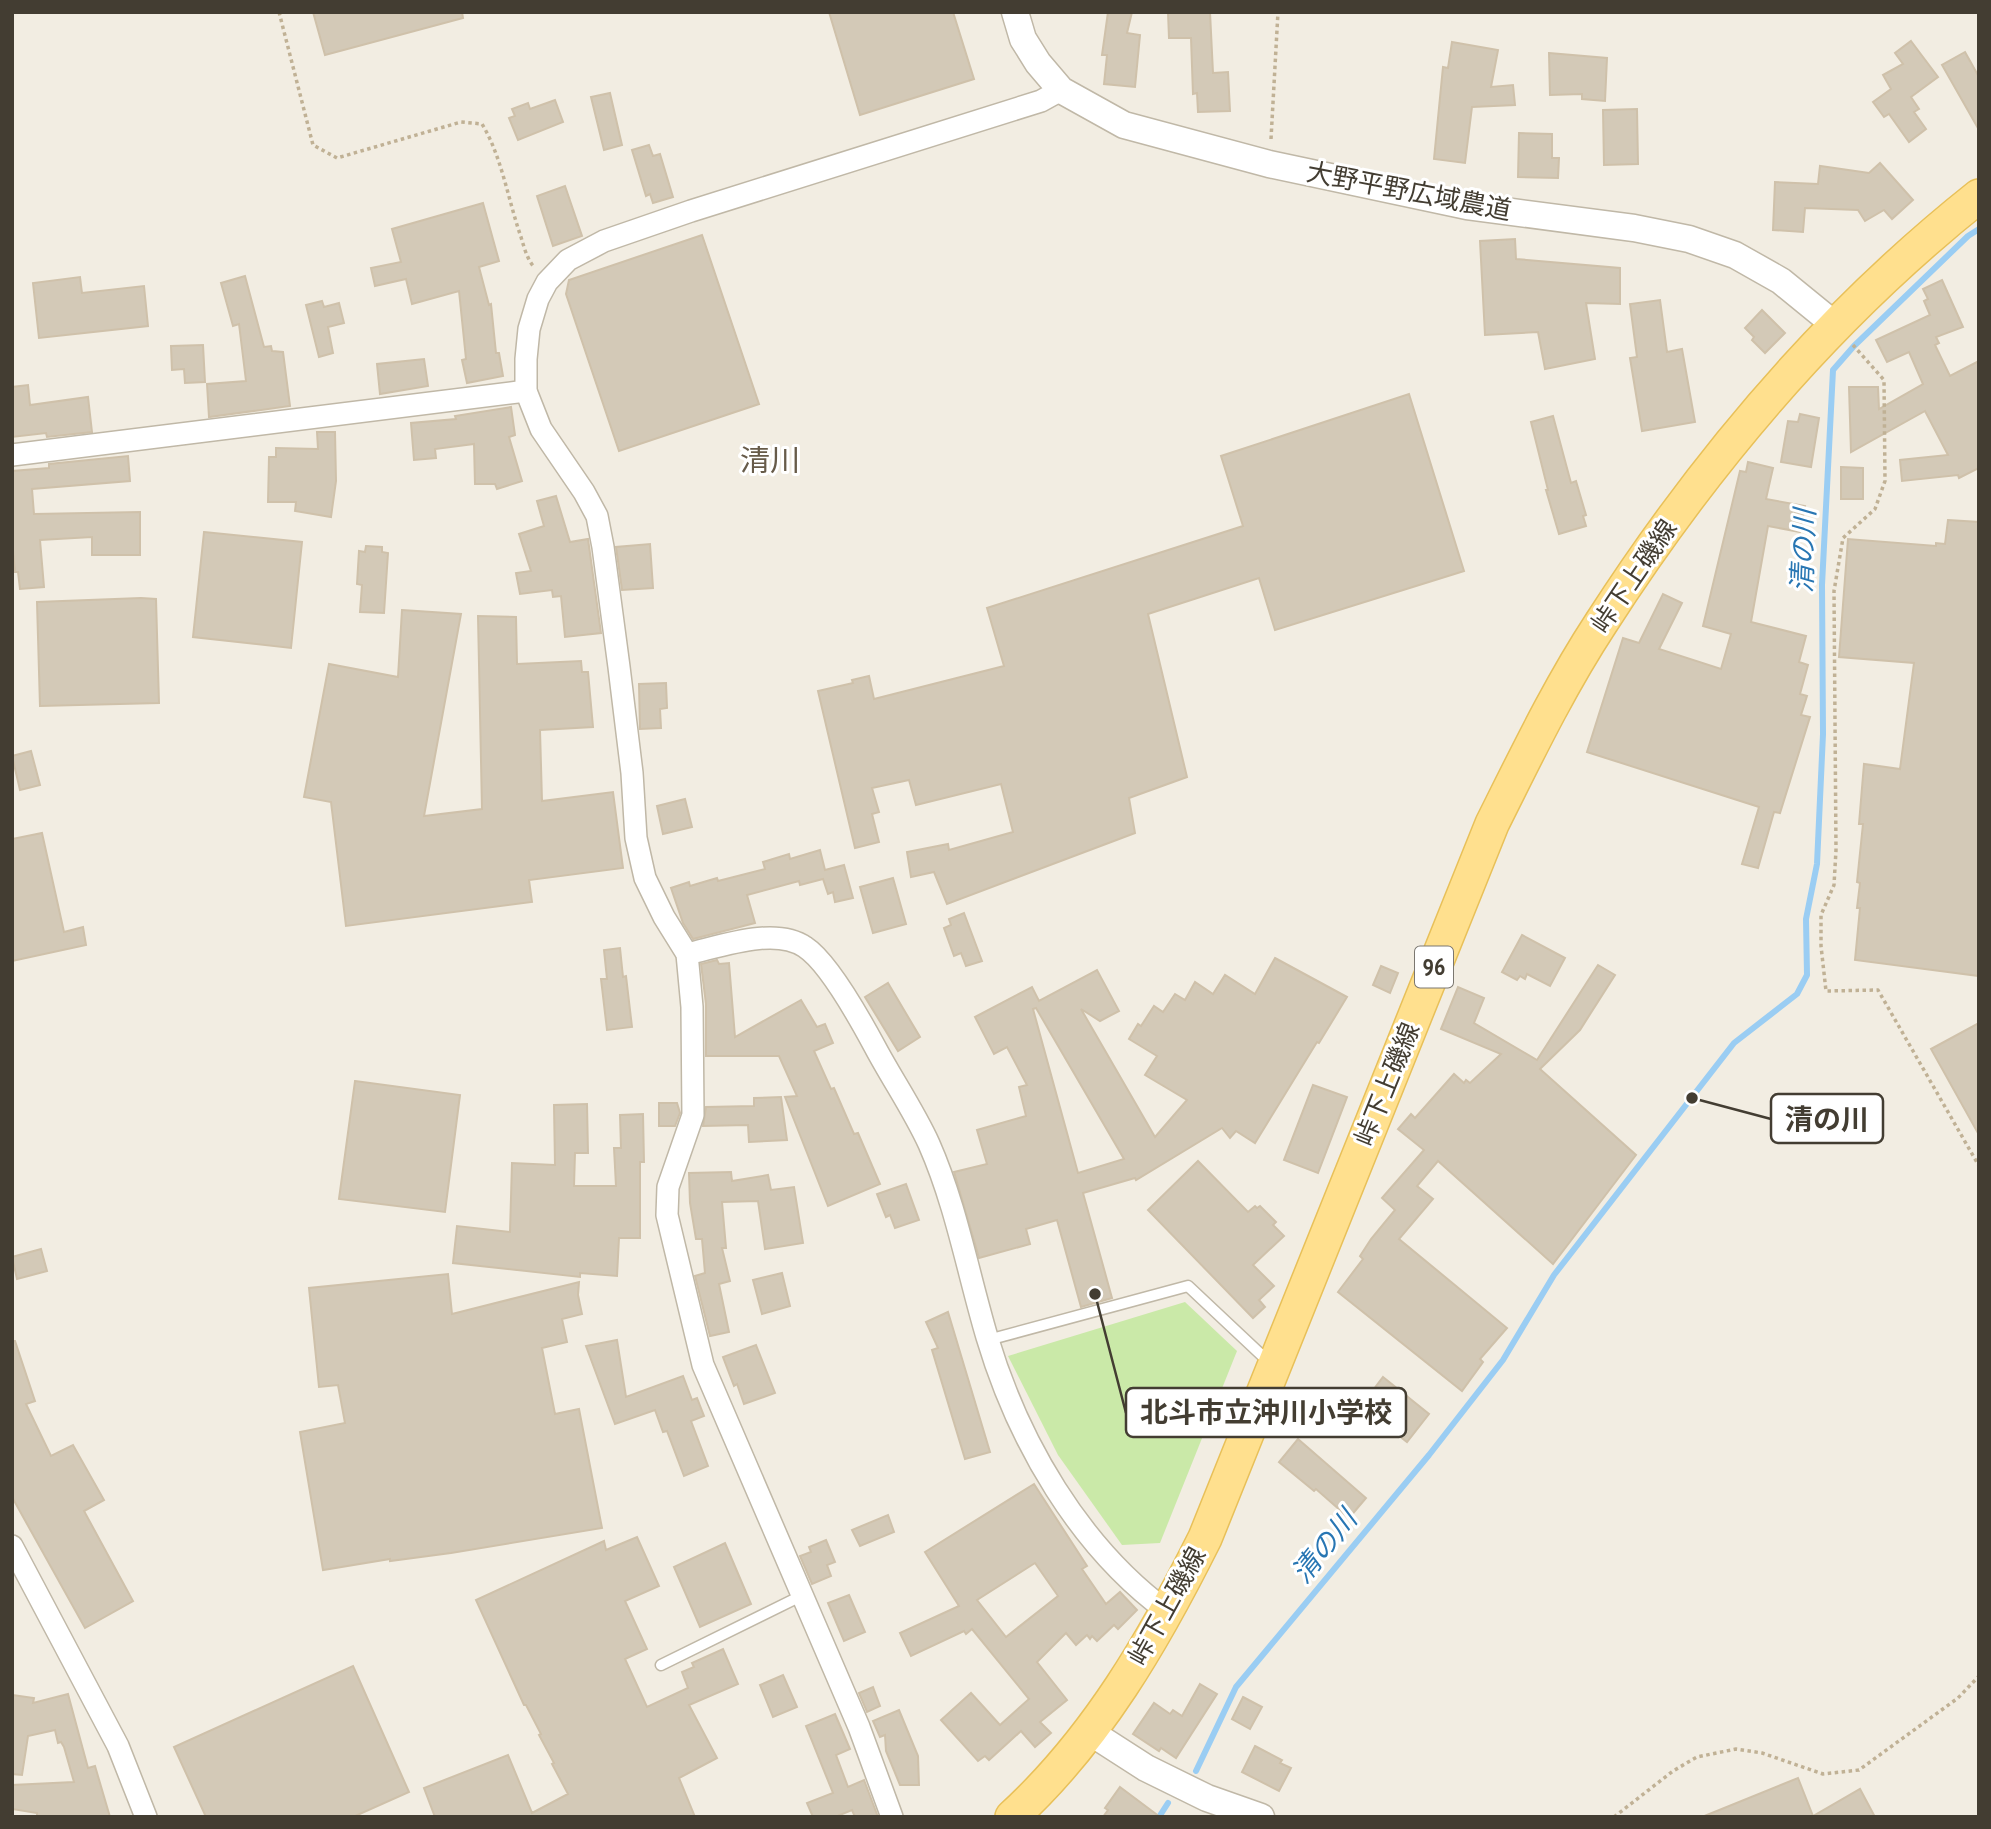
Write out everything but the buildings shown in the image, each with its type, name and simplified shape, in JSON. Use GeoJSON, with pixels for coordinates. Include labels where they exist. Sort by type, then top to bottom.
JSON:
{"type":"FeatureCollection","features":[{"type":"Feature","properties":{"kind":"main road","name":"峠下上磯線"},"geometry":{"type":"LineString","coordinates":[[1012,1817],[1035,1796],[1090,1732],[1118,1694],[1168,1612],[1205,1538],[1492,824],[1542,723],[1600,625],[1683,502],[1756,411],[1835,326],[1940,226],[1979,196]]}},
{"type":"Feature","properties":{"kind":"street","name":"大野平野広域農道"},"geometry":{"type":"LineString","coordinates":[[1015,12],[1023,39],[1038,63],[1061,90],[1124,125],[1269,164],[1467,206],[1634,228],[1689,239],[1735,255],[1781,281],[1835,326]]}},
{"type":"Feature","properties":{"kind":"street"},"geometry":{"type":"LineString","coordinates":[[892,1817],[859,1727],[702,1365],[667,1215],[668,1187],[693,1115],[693,1018],[687,954],[645,878],[636,838],[632,773],[597,516],[541,429],[526,391],[529,329],[538,299],[547,282],[568,260],[604,241],[691,211],[1041,102],[1061,90]]}},
{"type":"Feature","properties":{"kind":"street"},"geometry":{"type":"LineString","coordinates":[[12,456],[526,391]]}},
{"type":"Feature","properties":{"kind":"street"},"geometry":{"type":"LineString","coordinates":[[687,954],[762,938],[785,938],[806,947],[828,971],[859,1018],[929,1144],[960,1233],[988,1340],[1018,1420],[1045,1471],[1073,1513],[1103,1550],[1144,1595],[1168,1612]]}},
{"type":"Feature","properties":{"kind":"street"},"geometry":{"type":"LineString","coordinates":[[12,1546],[118,1746],[146,1817]]}},
{"type":"Feature","properties":{"kind":"street"},"geometry":{"type":"LineString","coordinates":[[1090,1732],[1146,1769],[1207,1798],[1261,1817]]}},
{"type":"Feature","properties":{"kind":"lane"},"geometry":{"type":"LineString","coordinates":[[988,1340],[1188,1286],[1273,1366]]}},
{"type":"Feature","properties":{"kind":"lane"},"geometry":{"type":"LineString","coordinates":[[661,1664],[801,1596]]}},
{"type":"Feature","properties":{"kind":"path"},"geometry":{"type":"LineString","coordinates":[[279,12],[313,145],[337,158],[461,122],[482,124],[490,138],[530,262],[547,282]]}},
{"type":"Feature","properties":{"kind":"path"},"geometry":{"type":"LineString","coordinates":[[1269,164],[1278,12]]}},
{"type":"Feature","properties":{"kind":"path"},"geometry":{"type":"LineString","coordinates":[[1835,326],[1884,380],[1886,433],[1885,481],[1875,509],[1843,538],[1834,591],[1836,850],[1834,884],[1821,915],[1826,991],[1878,990],[1979,1167]]}},
{"type":"Feature","properties":{"kind":"path"},"geometry":{"type":"LineString","coordinates":[[1614,1817],[1673,1771],[1697,1757],[1736,1749],[1762,1753],[1823,1774],[1859,1770],[1958,1698],[1979,1676]]}},
{"type":"Feature","properties":{"kind":"green space"},"geometry":{"type":"Polygon","coordinates":[[[1185,1302],[1237,1351],[1160,1543],[1122,1545],[1058,1455],[1008,1356],[1185,1302]]]}},
{"type":"Feature","properties":{"kind":"waterway","name":"清の川"},"geometry":{"type":"LineString","coordinates":[[1196,1771],[1236,1687],[1429,1455],[1503,1360],[1554,1275],[1734,1043],[1797,994],[1807,975],[1806,919],[1817,864],[1823,734],[1822,585],[1833,370],[1854,346],[1968,236],[1979,229]]}},
{"type":"Feature","properties":{"kind":"waterway","name":"清の川"},"geometry":{"type":"LineString","coordinates":[[1159,1817],[1168,1803]]}},
{"type":"Feature","properties":{"kind":"place","name":"清の川"},"geometry":{"type":"Point","coordinates":[1692,1098]}},
{"type":"Feature","properties":{"kind":"place","name":"北斗市立沖川小学校"},"geometry":{"type":"Point","coordinates":[1095,1294]}},
{"type":"Feature","properties":{"kind":"district","name":"清川"},"geometry":{"type":"Point","coordinates":[770,461]}}]}
